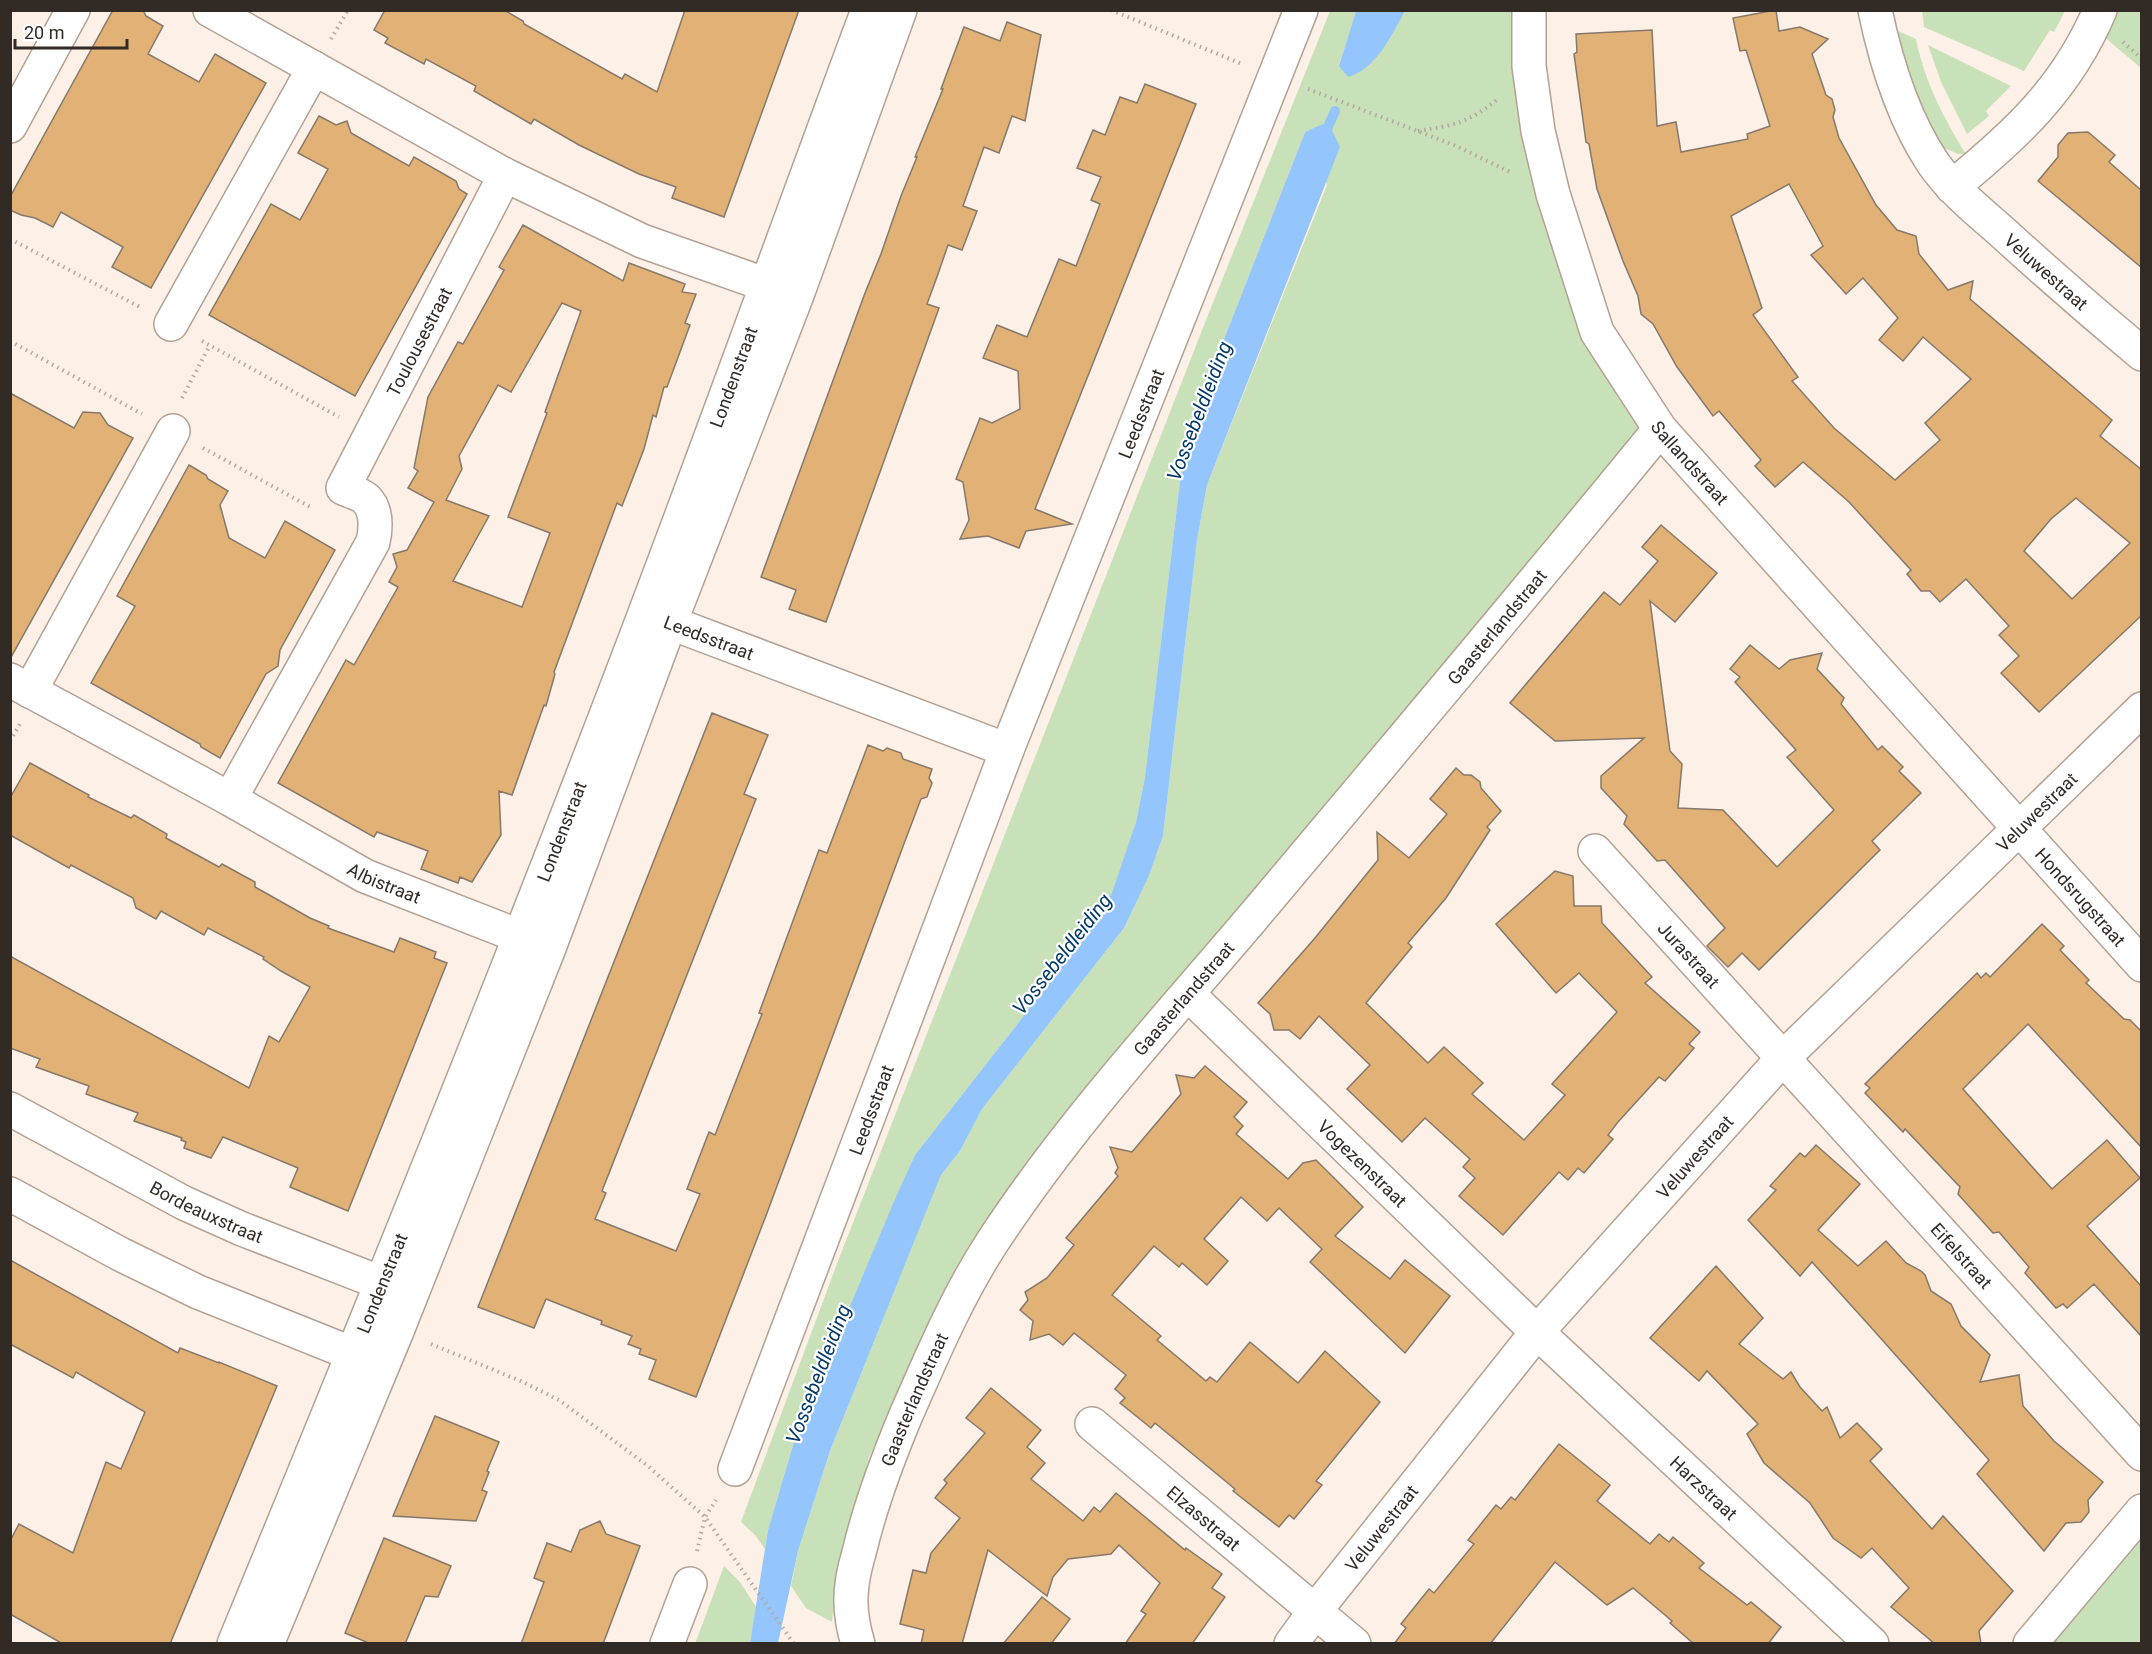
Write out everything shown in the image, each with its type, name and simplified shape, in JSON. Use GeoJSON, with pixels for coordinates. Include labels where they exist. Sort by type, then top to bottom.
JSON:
{"type":"FeatureCollection","features":[{"type":"Feature","properties":{"kind":"street"},"geometry":{"type":"LineString","coordinates":[[10,126],[73,10]]}},
{"type":"Feature","properties":{"kind":"street"},"geometry":{"type":"LineString","coordinates":[[210,10],[505,175],[642,241],[797,295]]}},
{"type":"Feature","properties":{"kind":"street","name":"Londenstraat"},"geometry":{"type":"LineString","coordinates":[[658,618],[766,285],[868,10]]}},
{"type":"Feature","properties":{"kind":"street","name":"Londenstraat"},"geometry":{"type":"LineString","coordinates":[[267,1644],[368,1360],[535,942],[658,618],[797,295],[900,10]]}},
{"type":"Feature","properties":{"kind":"street","name":"Leedsstraat"},"geometry":{"type":"LineString","coordinates":[[735,1468],[1007,750],[1301,10]]}},
{"type":"Feature","properties":{"kind":"street","name":"Sallandstraat"},"geometry":{"type":"LineString","coordinates":[[1529,10],[1529,66],[1538,132],[1552,194],[1597,332],[1660,429],[2020,828]]}},
{"type":"Feature","properties":{"kind":"street","name":"Veluwestraat"},"geometry":{"type":"LineString","coordinates":[[1875,10],[1884,50],[1904,106],[1917,136],[1934,164],[1953,187],[2057,283],[2142,354]]}},
{"type":"Feature","properties":{"kind":"street"},"geometry":{"type":"LineString","coordinates":[[1953,187],[2005,143],[2045,102],[2072,64],[2100,10]]}},
{"type":"Feature","properties":{"kind":"street"},"geometry":{"type":"LineString","coordinates":[[171,324],[315,68]]}},
{"type":"Feature","properties":{"kind":"street","name":"Toulousestraat"},"geometry":{"type":"LineString","coordinates":[[230,799],[373,542],[376,528],[374,513],[366,498],[343,488],[505,175]]}},
{"type":"Feature","properties":{"kind":"street","name":"Albistraat"},"geometry":{"type":"LineString","coordinates":[[169,429],[20,686],[230,799],[365,876],[535,942]]}},
{"type":"Feature","properties":{"kind":"street","name":"Gaasterlandstraat"},"geometry":{"type":"LineString","coordinates":[[858,1644],[850,1612],[852,1582],[866,1521],[890,1453],[954,1308],[990,1245],[1053,1156],[1127,1063],[1501,624],[1660,429]]}},
{"type":"Feature","properties":{"kind":"street","name":"Leedsstraat"},"geometry":{"type":"LineString","coordinates":[[658,618],[1007,750]]}},
{"type":"Feature","properties":{"kind":"street","name":"Veluwestraat"},"geometry":{"type":"LineString","coordinates":[[1291,1644],[1537,1332],[1783,1058],[2142,709]]}},
{"type":"Feature","properties":{"kind":"street","name":"Hondsrugstraat"},"geometry":{"type":"LineString","coordinates":[[2020,828],[2142,965]]}},
{"type":"Feature","properties":{"kind":"street","name":"Jurastraat"},"geometry":{"type":"LineString","coordinates":[[1595,851],[1783,1058]]}},
{"type":"Feature","properties":{"kind":"street","name":"Vogezenstraat"},"geometry":{"type":"LineString","coordinates":[[1188,994],[1537,1332]]}},
{"type":"Feature","properties":{"kind":"street","name":"Eifelstraat"},"geometry":{"type":"LineString","coordinates":[[1783,1058],[2142,1454]]}},
{"type":"Feature","properties":{"kind":"street","name":"Bordeauxstraat"},"geometry":{"type":"LineString","coordinates":[[10,1109],[184,1203],[396,1289]]}},
{"type":"Feature","properties":{"kind":"street"},"geometry":{"type":"LineString","coordinates":[[10,1194],[120,1254],[198,1292],[368,1360]]}},
{"type":"Feature","properties":{"kind":"street","name":"Harzstraat"},"geometry":{"type":"LineString","coordinates":[[1537,1332],[1872,1644]]}},
{"type":"Feature","properties":{"kind":"street","name":"Londenstraat"},"geometry":{"type":"LineString","coordinates":[[234,1644],[368,1360]]}},
{"type":"Feature","properties":{"kind":"street","name":"Elzasstraat"},"geometry":{"type":"LineString","coordinates":[[1092,1424],[1354,1644]]}},
{"type":"Feature","properties":{"kind":"street"},"geometry":{"type":"LineString","coordinates":[[2030,1644],[2142,1511]]}},
{"type":"Feature","properties":{"kind":"street"},"geometry":{"type":"LineString","coordinates":[[668,1644],[690,1584]]}},
{"type":"Feature","properties":{"kind":"path"},"geometry":{"type":"LineString","coordinates":[[1112,10],[1275,77],[1454,145],[1552,194]]}},
{"type":"Feature","properties":{"kind":"path"},"geometry":{"type":"LineString","coordinates":[[1417,131],[1455,125],[1479,114],[1502,95],[1529,66]]}},
{"type":"Feature","properties":{"kind":"path"},"geometry":{"type":"LineString","coordinates":[[10,239],[210,345],[370,434]]}},
{"type":"Feature","properties":{"kind":"path"},"geometry":{"type":"LineString","coordinates":[[10,341],[313,509]]}},
{"type":"Feature","properties":{"kind":"path"},"geometry":{"type":"LineString","coordinates":[[169,429],[210,345]]}},
{"type":"Feature","properties":{"kind":"path"},"geometry":{"type":"LineString","coordinates":[[705,1516],[794,1644]]}},
{"type":"Feature","properties":{"kind":"green space"},"geometry":{"type":"Polygon","coordinates":[[[1922,10],[2065,11],[2054,32],[2050,30],[2024,71],[1924,27],[1922,10]]]}},
{"type":"Feature","properties":{"kind":"green space"},"geometry":{"type":"Polygon","coordinates":[[[1330,11],[1356,11],[1339,66],[1387,43],[1405,11],[1517,11],[1524,91],[1648,428],[1012,1186],[904,1385],[869,1457],[835,1592],[832,1622],[806,1608],[791,1586],[798,1551],[830,1451],[941,1175],[960,1151],[982,1109],[1124,928],[1148,878],[1163,836],[1197,540],[1207,485],[1327,185],[1305,132],[1185,439],[1145,777],[1136,822],[1113,893],[1047,986],[915,1155],[796,1435],[768,1530],[765,1549],[755,1535],[741,1522],[838,1261],[1206,320],[1330,11]]]}},
{"type":"Feature","properties":{"kind":"green space"},"geometry":{"type":"Polygon","coordinates":[[[2113,11],[2141,11],[2141,68],[2102,35],[2113,11]]]}},
{"type":"Feature","properties":{"kind":"green space"},"geometry":{"type":"Polygon","coordinates":[[[1898,31],[1916,39],[1924,69],[1936,99],[1966,154],[1958,154],[1940,146],[1912,86],[1898,31]]]}},
{"type":"Feature","properties":{"kind":"green space"},"geometry":{"type":"Polygon","coordinates":[[[1928,45],[2011,86],[1986,111],[1989,116],[1967,134],[1941,82],[1928,45]]]}},
{"type":"Feature","properties":{"kind":"green space"},"geometry":{"type":"Polygon","coordinates":[[[2141,1539],[2142,1641],[2140,1643],[2053,1643],[2141,1539]]]}},
{"type":"Feature","properties":{"kind":"green space"},"geometry":{"type":"Polygon","coordinates":[[[724,1566],[740,1582],[756,1607],[750,1643],[695,1644],[724,1566]]]}},
{"type":"Feature","properties":{"kind":"water"},"geometry":{"type":"Polygon","coordinates":[[[1356,11],[1405,11],[1389,40],[1375,59],[1358,73],[1348,77],[1339,66],[1356,11]]]}},
{"type":"Feature","properties":{"kind":"water"},"geometry":{"type":"Polygon","coordinates":[[[1323,124],[1329,124],[1340,147],[1207,485],[1197,540],[1163,836],[1148,878],[1124,928],[982,1109],[960,1151],[941,1175],[830,1451],[798,1551],[778,1643],[750,1643],[768,1530],[796,1435],[915,1155],[1047,986],[1112,893],[1136,822],[1145,777],[1185,439],[1305,132],[1323,124]]]}},
{"type":"Feature","properties":{"kind":"building"},"geometry":{"type":"Polygon","coordinates":[[[113,10],[143,10],[146,16],[163,26],[148,54],[199,82],[215,54],[266,83],[151,288],[112,267],[123,247],[61,212],[53,227],[10,210],[10,197],[113,10]]]}},
{"type":"Feature","properties":{"kind":"building"},"geometry":{"type":"Polygon","coordinates":[[[385,10],[504,10],[523,21],[524,24],[622,79],[625,74],[657,92],[685,10],[799,10],[724,217],[672,198],[676,187],[639,174],[579,145],[534,119],[531,124],[474,91],[476,86],[426,59],[424,64],[385,43],[388,38],[374,30],[385,10]]]}},
{"type":"Feature","properties":{"kind":"building"},"geometry":{"type":"Polygon","coordinates":[[[1776,10],[1779,31],[1800,27],[1828,39],[1812,54],[1826,95],[1832,99],[1835,110],[1833,117],[1839,138],[1876,205],[1897,230],[1916,236],[1919,254],[1948,290],[1973,281],[1970,299],[2112,420],[2100,436],[2142,470],[2142,615],[2039,712],[2001,673],[2019,656],[1999,635],[2009,626],[1966,579],[1940,602],[1930,591],[1921,591],[1907,574],[1911,570],[1849,502],[1803,462],[1775,487],[1755,466],[1761,460],[1719,411],[1713,416],[1677,367],[1653,324],[1641,314],[1638,296],[1597,189],[1589,144],[1586,142],[1574,54],[1577,52],[1576,34],[1652,30],[1657,126],[1676,122],[1681,152],[1748,139],[1747,134],[1770,126],[1746,50],[1740,51],[1733,18],[1776,10]],[[1789,184],[1731,216],[1762,308],[1753,315],[1798,377],[1792,381],[1834,428],[1895,480],[1940,440],[1925,423],[1971,379],[1923,337],[1903,361],[1879,340],[1898,318],[1863,278],[1846,294],[1811,255],[1823,246],[1789,184]],[[2076,498],[2051,519],[2024,551],[2072,599],[2130,543],[2076,498]]]}},
{"type":"Feature","properties":{"kind":"building"},"geometry":{"type":"Polygon","coordinates":[[[1007,22],[1041,35],[1025,121],[1012,116],[999,153],[984,147],[963,206],[977,211],[962,250],[948,245],[927,304],[939,308],[826,622],[789,609],[796,590],[761,577],[964,27],[1000,41],[1007,22]]]}},
{"type":"Feature","properties":{"kind":"building"},"geometry":{"type":"Polygon","coordinates":[[[1145,84],[1196,104],[1035,509],[1072,524],[1026,531],[1019,548],[988,536],[960,539],[969,520],[963,482],[956,479],[980,418],[992,423],[1020,409],[1018,371],[983,358],[997,325],[1027,337],[1059,259],[1076,266],[1100,204],[1091,200],[1101,177],[1077,168],[1093,130],[1105,135],[1120,97],[1137,103],[1145,84]]]}},
{"type":"Feature","properties":{"kind":"building"},"geometry":{"type":"Polygon","coordinates":[[[319,116],[336,125],[347,121],[351,133],[409,166],[414,157],[456,181],[459,189],[467,194],[355,396],[209,315],[271,204],[300,220],[328,169],[298,153],[319,116]]]}},
{"type":"Feature","properties":{"kind":"building"},"geometry":{"type":"Polygon","coordinates":[[[2088,132],[2115,155],[2109,162],[2142,191],[2142,268],[2038,181],[2058,157],[2058,145],[2068,133],[2088,132]]]}},
{"type":"Feature","properties":{"kind":"building"},"geometry":{"type":"Polygon","coordinates":[[[523,225],[623,281],[629,263],[685,284],[682,292],[696,294],[685,323],[690,325],[667,387],[664,387],[656,417],[653,415],[644,449],[622,506],[617,503],[554,672],[546,706],[544,705],[512,795],[499,791],[501,835],[472,882],[460,877],[458,883],[421,869],[428,851],[377,832],[374,837],[278,783],[346,660],[354,665],[398,587],[389,582],[397,567],[393,554],[407,550],[434,502],[408,488],[418,471],[414,468],[428,397],[458,342],[463,344],[504,270],[499,267],[523,225]],[[562,303],[511,392],[498,385],[459,456],[462,469],[446,500],[489,516],[453,581],[522,607],[550,533],[508,517],[547,413],[545,412],[581,311],[562,303]]]}},
{"type":"Feature","properties":{"kind":"building"},"geometry":{"type":"Polygon","coordinates":[[[10,393],[74,428],[83,412],[100,413],[108,425],[133,438],[10,659],[10,393]]]}},
{"type":"Feature","properties":{"kind":"building"},"geometry":{"type":"Polygon","coordinates":[[[189,465],[228,491],[220,505],[229,538],[265,558],[285,521],[335,550],[280,650],[278,666],[266,674],[220,758],[201,747],[200,744],[91,683],[135,606],[117,596],[189,465]]]}},
{"type":"Feature","properties":{"kind":"building"},"geometry":{"type":"Polygon","coordinates":[[[1661,525],[1717,573],[1675,622],[1650,601],[1670,751],[1682,764],[1678,808],[1723,810],[1777,867],[1834,810],[1787,757],[1796,750],[1735,682],[1740,677],[1730,669],[1750,645],[1779,669],[1790,660],[1822,653],[1817,669],[1844,698],[1841,704],[1878,750],[1882,746],[1903,767],[1899,771],[1921,793],[1872,841],[1880,850],[1759,970],[1742,953],[1728,967],[1707,946],[1725,928],[1665,860],[1657,861],[1624,824],[1627,816],[1601,788],[1601,776],[1644,738],[1555,741],[1510,703],[1604,592],[1620,605],[1658,561],[1642,547],[1661,525]]]}},
{"type":"Feature","properties":{"kind":"building"},"geometry":{"type":"Polygon","coordinates":[[[712,713],[768,735],[744,794],[756,799],[602,1191],[606,1193],[595,1219],[676,1251],[700,1194],[687,1189],[709,1132],[715,1135],[762,1014],[759,1013],[819,850],[827,853],[868,745],[883,751],[887,748],[901,753],[903,759],[932,769],[929,778],[932,783],[927,797],[921,799],[696,1397],[649,1379],[656,1360],[639,1354],[641,1349],[628,1344],[632,1336],[601,1324],[602,1321],[546,1299],[534,1328],[478,1307],[712,713]]]}},
{"type":"Feature","properties":{"kind":"building"},"geometry":{"type":"Polygon","coordinates":[[[30,763],[89,795],[88,797],[131,818],[134,815],[167,834],[166,838],[219,867],[222,864],[255,882],[255,887],[329,926],[328,928],[394,952],[400,938],[436,952],[434,958],[447,963],[348,1211],[290,1187],[298,1168],[223,1137],[211,1158],[184,1148],[186,1142],[181,1140],[182,1138],[134,1121],[138,1113],[86,1094],[89,1086],[36,1067],[40,1059],[10,1048],[10,956],[249,1088],[269,1036],[279,1042],[310,987],[281,971],[263,959],[264,957],[208,928],[204,935],[161,911],[156,919],[136,908],[133,898],[71,865],[69,868],[10,835],[10,798],[30,763]]]}},
{"type":"Feature","properties":{"kind":"building"},"geometry":{"type":"Polygon","coordinates":[[[1456,768],[1464,775],[1471,775],[1480,782],[1481,788],[1501,811],[1487,827],[1490,830],[1446,898],[1408,943],[1412,947],[1366,1003],[1428,1063],[1444,1047],[1483,1083],[1472,1094],[1524,1140],[1565,1095],[1552,1084],[1617,1012],[1579,973],[1556,993],[1496,924],[1555,871],[1573,876],[1574,906],[1601,906],[1602,923],[1652,977],[1645,983],[1700,1032],[1689,1044],[1694,1048],[1665,1081],[1659,1077],[1618,1122],[1608,1135],[1613,1139],[1584,1173],[1578,1168],[1568,1180],[1559,1172],[1503,1235],[1459,1196],[1475,1178],[1463,1167],[1470,1159],[1425,1118],[1402,1142],[1347,1089],[1370,1065],[1319,1016],[1300,1039],[1289,1030],[1274,1030],[1270,1014],[1258,1003],[1315,938],[1378,860],[1377,832],[1409,858],[1447,814],[1430,799],[1456,768]]]}},
{"type":"Feature","properties":{"kind":"building"},"geometry":{"type":"Polygon","coordinates":[[[2042,924],[2064,946],[2060,950],[2089,980],[2086,983],[2124,1019],[2130,1020],[2142,1032],[2142,1148],[2028,1024],[1963,1089],[2052,1189],[2107,1140],[2140,1178],[2087,1226],[2142,1287],[2142,1337],[2094,1284],[2067,1308],[2063,1304],[2056,1308],[2025,1273],[2029,1267],[1999,1232],[1993,1233],[1958,1194],[1960,1187],[1905,1129],[1903,1132],[1865,1093],[1870,1088],[1865,1084],[1977,973],[1981,978],[1986,973],[1990,977],[2042,924]]]}},
{"type":"Feature","properties":{"kind":"building"},"geometry":{"type":"Polygon","coordinates":[[[1205,1066],[1247,1102],[1234,1117],[1243,1126],[1236,1134],[1288,1179],[1303,1163],[1316,1160],[1363,1207],[1335,1236],[1390,1279],[1405,1260],[1450,1296],[1405,1353],[1310,1262],[1322,1249],[1279,1208],[1267,1221],[1241,1197],[1204,1239],[1228,1261],[1207,1285],[1182,1263],[1179,1267],[1154,1246],[1112,1295],[1161,1336],[1157,1340],[1206,1381],[1210,1377],[1217,1382],[1250,1342],[1298,1383],[1325,1351],[1380,1402],[1316,1481],[1322,1485],[1294,1519],[1289,1515],[1279,1527],[1233,1491],[1235,1489],[1155,1423],[1151,1428],[1120,1403],[1125,1398],[1115,1389],[1126,1375],[1074,1333],[1063,1345],[1049,1334],[1030,1340],[1033,1321],[1020,1310],[1028,1300],[1025,1292],[1047,1278],[1074,1245],[1066,1238],[1118,1176],[1115,1173],[1118,1168],[1110,1147],[1132,1152],[1181,1094],[1176,1075],[1194,1078],[1205,1066]]]}},
{"type":"Feature","properties":{"kind":"building"},"geometry":{"type":"Polygon","coordinates":[[[1816,1145],[1860,1184],[1818,1230],[1858,1266],[1886,1241],[1906,1263],[1921,1271],[1931,1291],[1951,1304],[1961,1326],[1990,1355],[1980,1382],[2019,1375],[2023,1406],[2054,1441],[2103,1482],[2088,1500],[2089,1512],[2081,1522],[2066,1523],[2044,1551],[1977,1474],[1989,1460],[1868,1324],[1812,1262],[1800,1276],[1748,1220],[1776,1190],[1770,1186],[1800,1153],[1805,1157],[1816,1145]]]}},
{"type":"Feature","properties":{"kind":"building"},"geometry":{"type":"Polygon","coordinates":[[[10,1260],[178,1353],[180,1348],[277,1386],[170,1644],[63,1644],[10,1614],[10,1541],[19,1524],[73,1553],[106,1462],[121,1469],[145,1412],[76,1372],[73,1378],[10,1344],[10,1260]]]}},
{"type":"Feature","properties":{"kind":"building"},"geometry":{"type":"Polygon","coordinates":[[[1716,1266],[1763,1318],[1739,1344],[1783,1379],[1791,1372],[1800,1387],[1822,1411],[1827,1407],[1840,1438],[1857,1423],[1882,1449],[1870,1461],[1932,1529],[1943,1516],[2013,1591],[1979,1631],[1981,1644],[1935,1644],[1891,1607],[1909,1588],[1872,1548],[1861,1558],[1833,1538],[1810,1503],[1764,1463],[1747,1434],[1758,1424],[1707,1371],[1699,1381],[1650,1338],[1716,1266]]]}},
{"type":"Feature","properties":{"kind":"building"},"geometry":{"type":"Polygon","coordinates":[[[991,1388],[1041,1430],[1027,1447],[1045,1463],[1031,1479],[1083,1521],[1094,1507],[1100,1512],[1116,1493],[1185,1550],[1186,1548],[1222,1574],[1212,1588],[1225,1597],[1192,1644],[1125,1644],[1146,1614],[1141,1611],[1160,1583],[1119,1545],[1111,1554],[1068,1559],[1053,1577],[1047,1596],[988,1550],[962,1644],[921,1644],[924,1630],[900,1624],[913,1570],[926,1573],[931,1553],[960,1518],[935,1498],[947,1483],[944,1480],[985,1433],[966,1418],[991,1388]]]}},
{"type":"Feature","properties":{"kind":"building"},"geometry":{"type":"Polygon","coordinates":[[[435,1416],[499,1442],[487,1471],[489,1472],[482,1490],[487,1492],[476,1521],[393,1516],[435,1416]]]}},
{"type":"Feature","properties":{"kind":"building"},"geometry":{"type":"Polygon","coordinates":[[[1559,1444],[1610,1485],[1597,1501],[1650,1544],[1659,1534],[1669,1542],[1673,1537],[1704,1563],[1699,1568],[1747,1605],[1751,1602],[1781,1627],[1768,1644],[1694,1644],[1670,1623],[1672,1621],[1633,1588],[1607,1605],[1555,1562],[1490,1644],[1394,1644],[1406,1628],[1401,1624],[1429,1589],[1434,1593],[1474,1544],[1468,1540],[1496,1505],[1501,1509],[1511,1497],[1515,1500],[1559,1444]]]}},
{"type":"Feature","properties":{"kind":"building"},"geometry":{"type":"Polygon","coordinates":[[[600,1521],[606,1534],[640,1546],[603,1644],[521,1644],[544,1582],[534,1578],[547,1543],[571,1552],[580,1530],[600,1521]]]}},
{"type":"Feature","properties":{"kind":"building"},"geometry":{"type":"Polygon","coordinates":[[[384,1538],[451,1566],[438,1597],[425,1596],[405,1644],[371,1644],[345,1633],[384,1538]]]}},
{"type":"Feature","properties":{"kind":"building"},"geometry":{"type":"Polygon","coordinates":[[[1042,1597],[1070,1619],[1051,1644],[1003,1644],[1042,1597]]]}},
{"type":"Feature","properties":{"kind":"waterway","name":"Vossebeldleiding"},"geometry":{"type":"LineString","coordinates":[[1324,136],[1335,111]]}}]}
